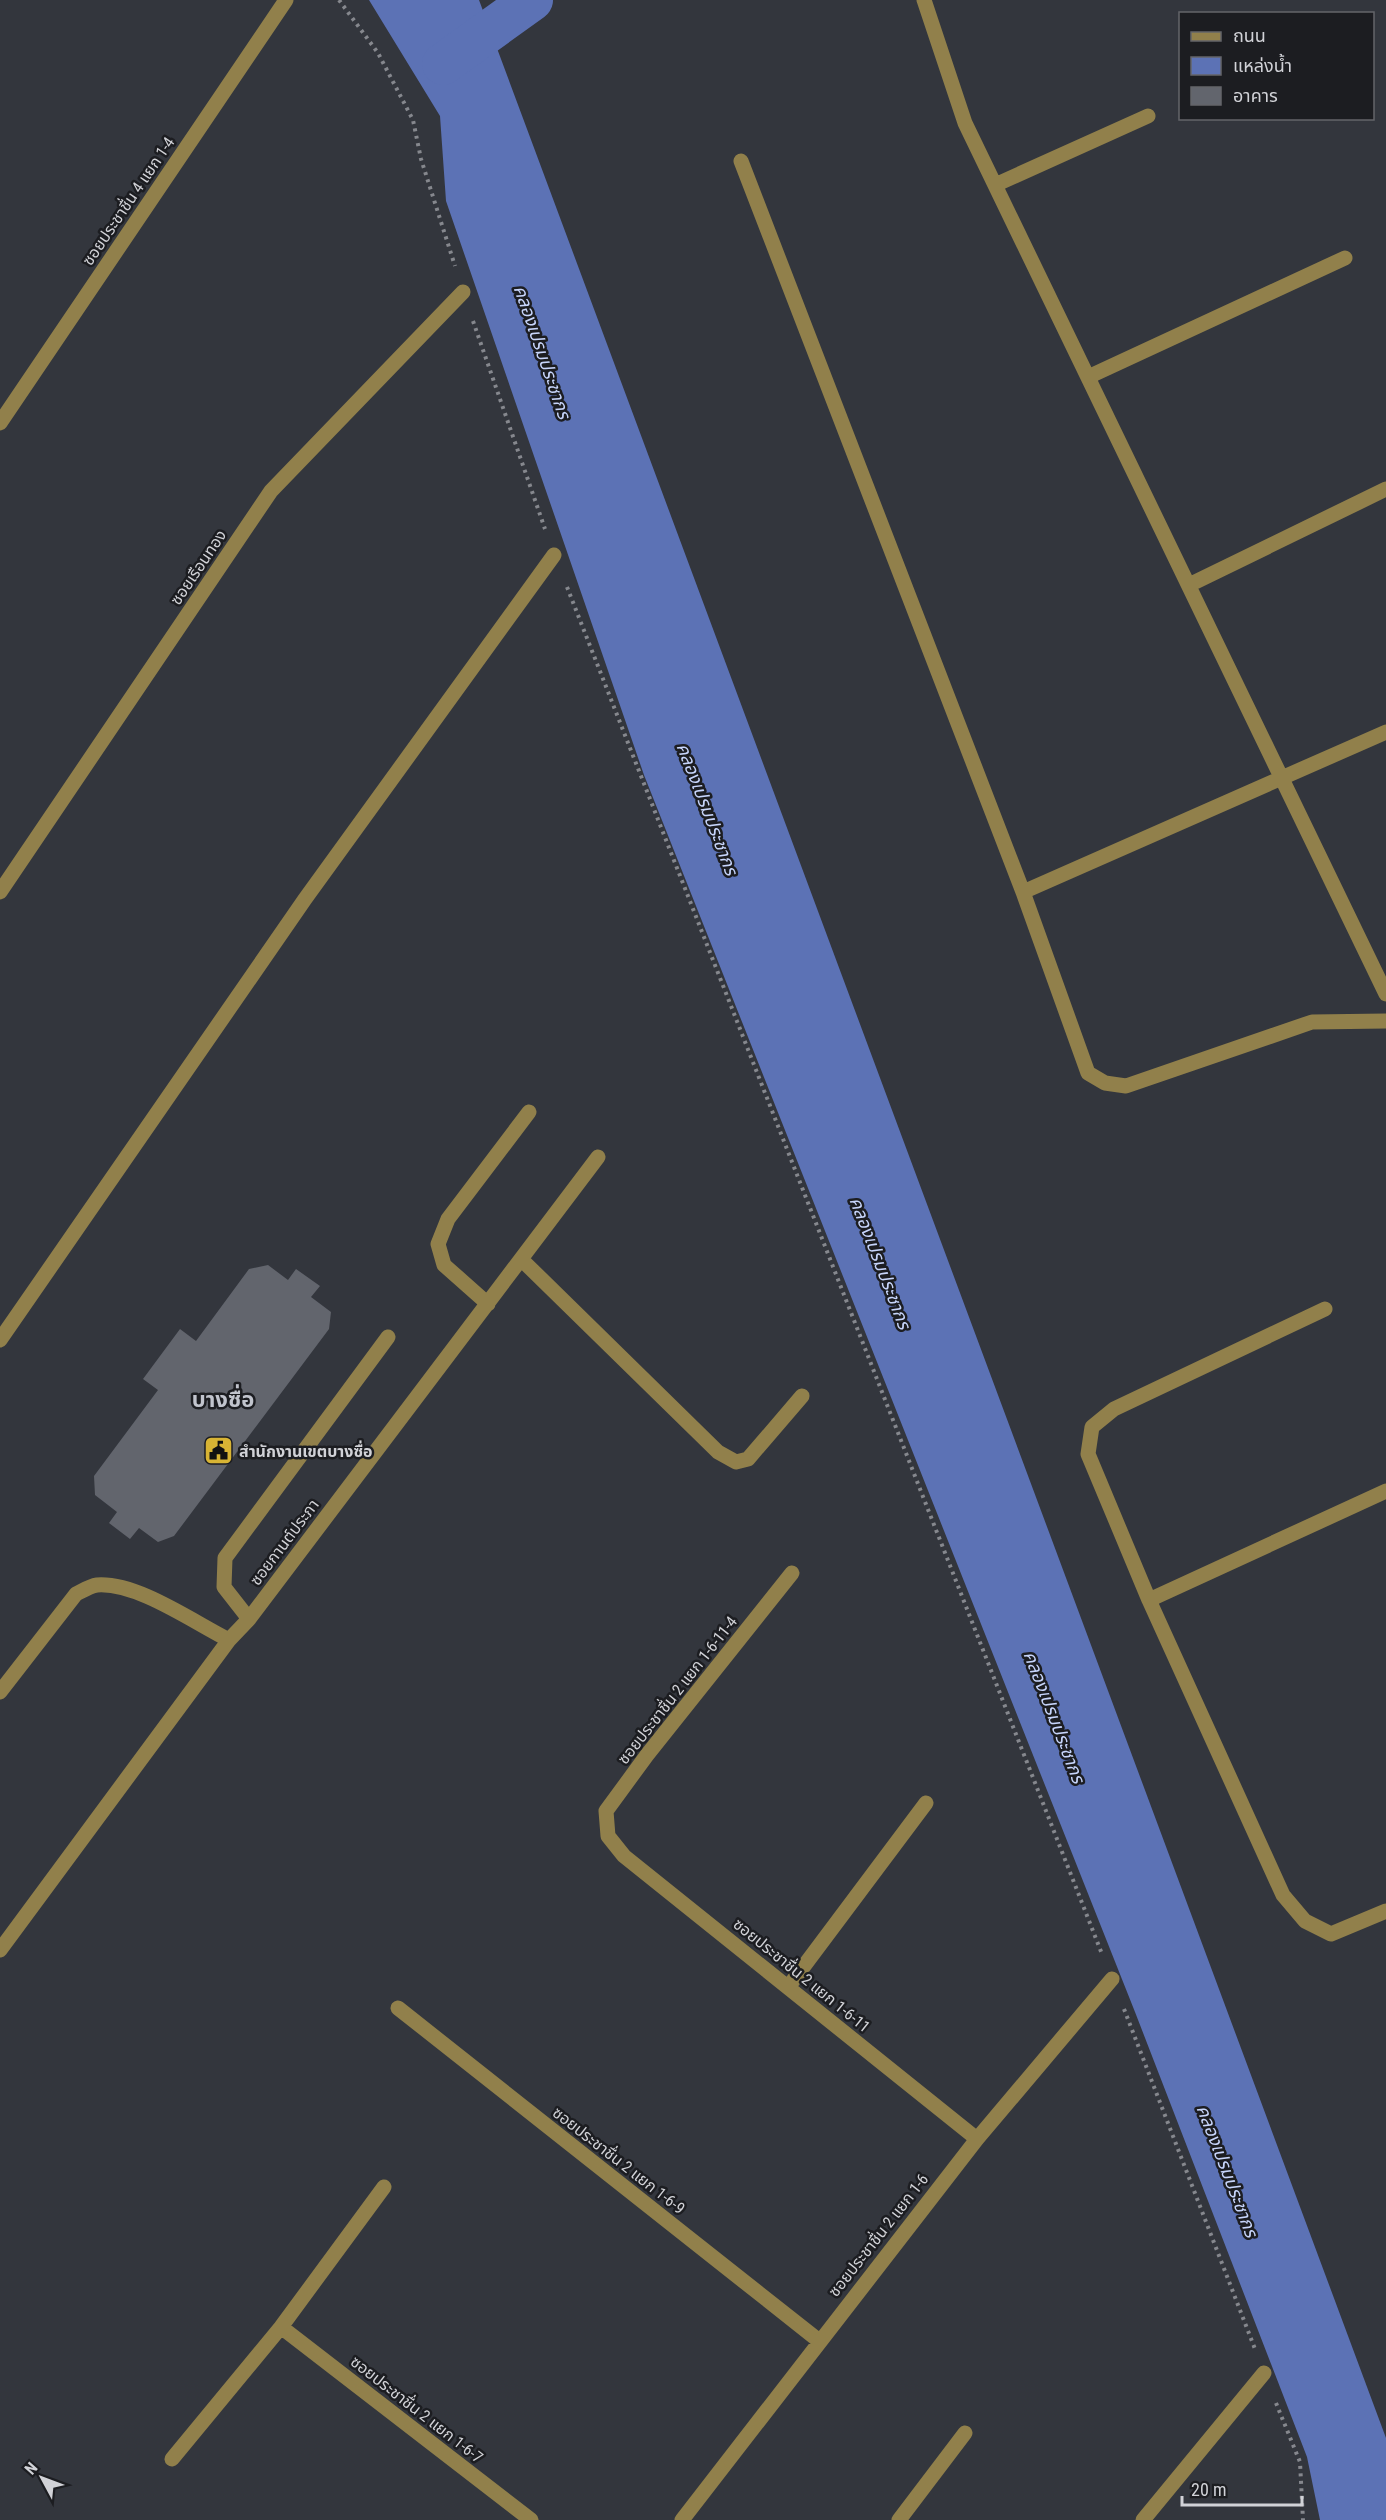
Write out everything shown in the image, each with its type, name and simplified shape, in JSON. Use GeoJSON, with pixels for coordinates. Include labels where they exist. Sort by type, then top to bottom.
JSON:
{"type":"FeatureCollection","features":[{"type":"Feature","properties":{"kind":"street","name":"ซอยประชาชื่น 4 แยก 1-4"},"geometry":{"type":"LineString","coordinates":[[0,423],[286,0]]}},
{"type":"Feature","properties":{"kind":"street"},"geometry":{"type":"LineString","coordinates":[[924,0],[965,123],[1386,994]]}},
{"type":"Feature","properties":{"kind":"street"},"geometry":{"type":"LineString","coordinates":[[995,185],[1148,116]]}},
{"type":"Feature","properties":{"kind":"street"},"geometry":{"type":"LineString","coordinates":[[741,162],[1023,892],[1088,1073],[1105,1083],[1126,1086],[1312,1022],[1386,1021]]}},
{"type":"Feature","properties":{"kind":"street"},"geometry":{"type":"LineString","coordinates":[[1088,377],[1345,258]]}},
{"type":"Feature","properties":{"kind":"street","name":"ซอยเรือนทอง"},"geometry":{"type":"LineString","coordinates":[[0,892],[271,491],[464,292]]}},
{"type":"Feature","properties":{"kind":"street"},"geometry":{"type":"LineString","coordinates":[[1189,585],[1386,489]]}},
{"type":"Feature","properties":{"kind":"street"},"geometry":{"type":"LineString","coordinates":[[0,1340],[305,899],[554,555]]}},
{"type":"Feature","properties":{"kind":"street"},"geometry":{"type":"LineString","coordinates":[[1023,892],[1386,732]]}},
{"type":"Feature","properties":{"kind":"street"},"geometry":{"type":"LineString","coordinates":[[488,1304],[444,1265],[438,1245],[448,1220],[529,1113]]}},
{"type":"Feature","properties":{"kind":"street","name":"ซอยกานต์ประภา"},"geometry":{"type":"LineString","coordinates":[[0,1950],[229,1641],[249,1618],[522,1260],[598,1156]]}},
{"type":"Feature","properties":{"kind":"street"},"geometry":{"type":"LineString","coordinates":[[522,1260],[718,1452],[736,1462],[748,1459],[802,1396]]}},
{"type":"Feature","properties":{"kind":"street"},"geometry":{"type":"LineString","coordinates":[[1325,1309],[1114,1409],[1092,1427],[1088,1454],[1149,1600],[1283,1895],[1305,1921],[1331,1934],[1386,1911]]}},
{"type":"Feature","properties":{"kind":"street"},"geometry":{"type":"LineString","coordinates":[[249,1618],[224,1587],[225,1557],[388,1337]]}},
{"type":"Feature","properties":{"kind":"street"},"geometry":{"type":"LineString","coordinates":[[1149,1600],[1386,1491]]}},
{"type":"Feature","properties":{"kind":"street","name":"ซอยประชาชื่น 2 แยก 1-6-11-4"},"geometry":{"type":"LineString","coordinates":[[608,1836],[606,1811],[647,1755],[792,1573]]}},
{"type":"Feature","properties":{"kind":"street"},"geometry":{"type":"LineString","coordinates":[[0,1692],[76,1594],[94,1585],[114,1585],[144,1596],[229,1641]]}},
{"type":"Feature","properties":{"kind":"street"},"geometry":{"type":"LineString","coordinates":[[789,1986],[926,1803]]}},
{"type":"Feature","properties":{"kind":"street","name":"ซอยประชาชื่น 2 แยก 1-6-11"},"geometry":{"type":"LineString","coordinates":[[608,1836],[624,1856],[977,2139]]}},
{"type":"Feature","properties":{"kind":"street","name":"ซอยประชาชื่น 2 แยก 1-6"},"geometry":{"type":"LineString","coordinates":[[682,2520],[818,2340],[977,2139],[1112,1979]]}},
{"type":"Feature","properties":{"kind":"street","name":"ซอยประชาชื่น 2 แยก 1-6-9"},"geometry":{"type":"LineString","coordinates":[[398,2008],[818,2340]]}},
{"type":"Feature","properties":{"kind":"street"},"geometry":{"type":"LineString","coordinates":[[172,2459],[280,2327],[384,2187]]}},
{"type":"Feature","properties":{"kind":"street","name":"ซอยประชาชื่น 2 แยก 1-6-7"},"geometry":{"type":"LineString","coordinates":[[280,2327],[531,2520]]}},
{"type":"Feature","properties":{"kind":"street"},"geometry":{"type":"LineString","coordinates":[[1143,2520],[1264,2373]]}},
{"type":"Feature","properties":{"kind":"street"},"geometry":{"type":"LineString","coordinates":[[899,2520],[965,2433]]}},
{"type":"Feature","properties":{"kind":"path"},"geometry":{"type":"LineString","coordinates":[[339,0],[378,53],[413,120],[421,159],[464,292],[554,555],[1300,2462],[1303,2520]]}},
{"type":"Feature","properties":{"kind":"water","name":"คลองเปรมประชากร"},"geometry":{"type":"Polygon","coordinates":[[[369,0],[479,0],[1386,2438],[1386,2520],[1320,2520],[1307,2457],[1135,2012],[644,775],[446,201],[440,116],[369,0]]]}},
{"type":"Feature","properties":{"kind":"building"},"geometry":{"type":"Polygon","coordinates":[[[268,1265],[288,1280],[296,1269],[320,1286],[311,1297],[331,1312],[329,1329],[174,1536],[158,1542],[139,1528],[130,1539],[109,1523],[117,1512],[95,1495],[94,1476],[158,1390],[143,1379],[180,1329],[196,1341],[249,1269],[268,1265]]]}},
{"type":"Feature","properties":{"kind":"waterway"},"geometry":{"type":"LineString","coordinates":[[443,64],[532,0]]}},
{"type":"Feature","properties":{"kind":"place","name":"สำนักงานเขตบางซื่อ"},"geometry":{"type":"Point","coordinates":[218,1451]}},
{"type":"Feature","properties":{"kind":"district","name":"บางซื่อ"},"geometry":{"type":"Point","coordinates":[223,1399]}}]}
